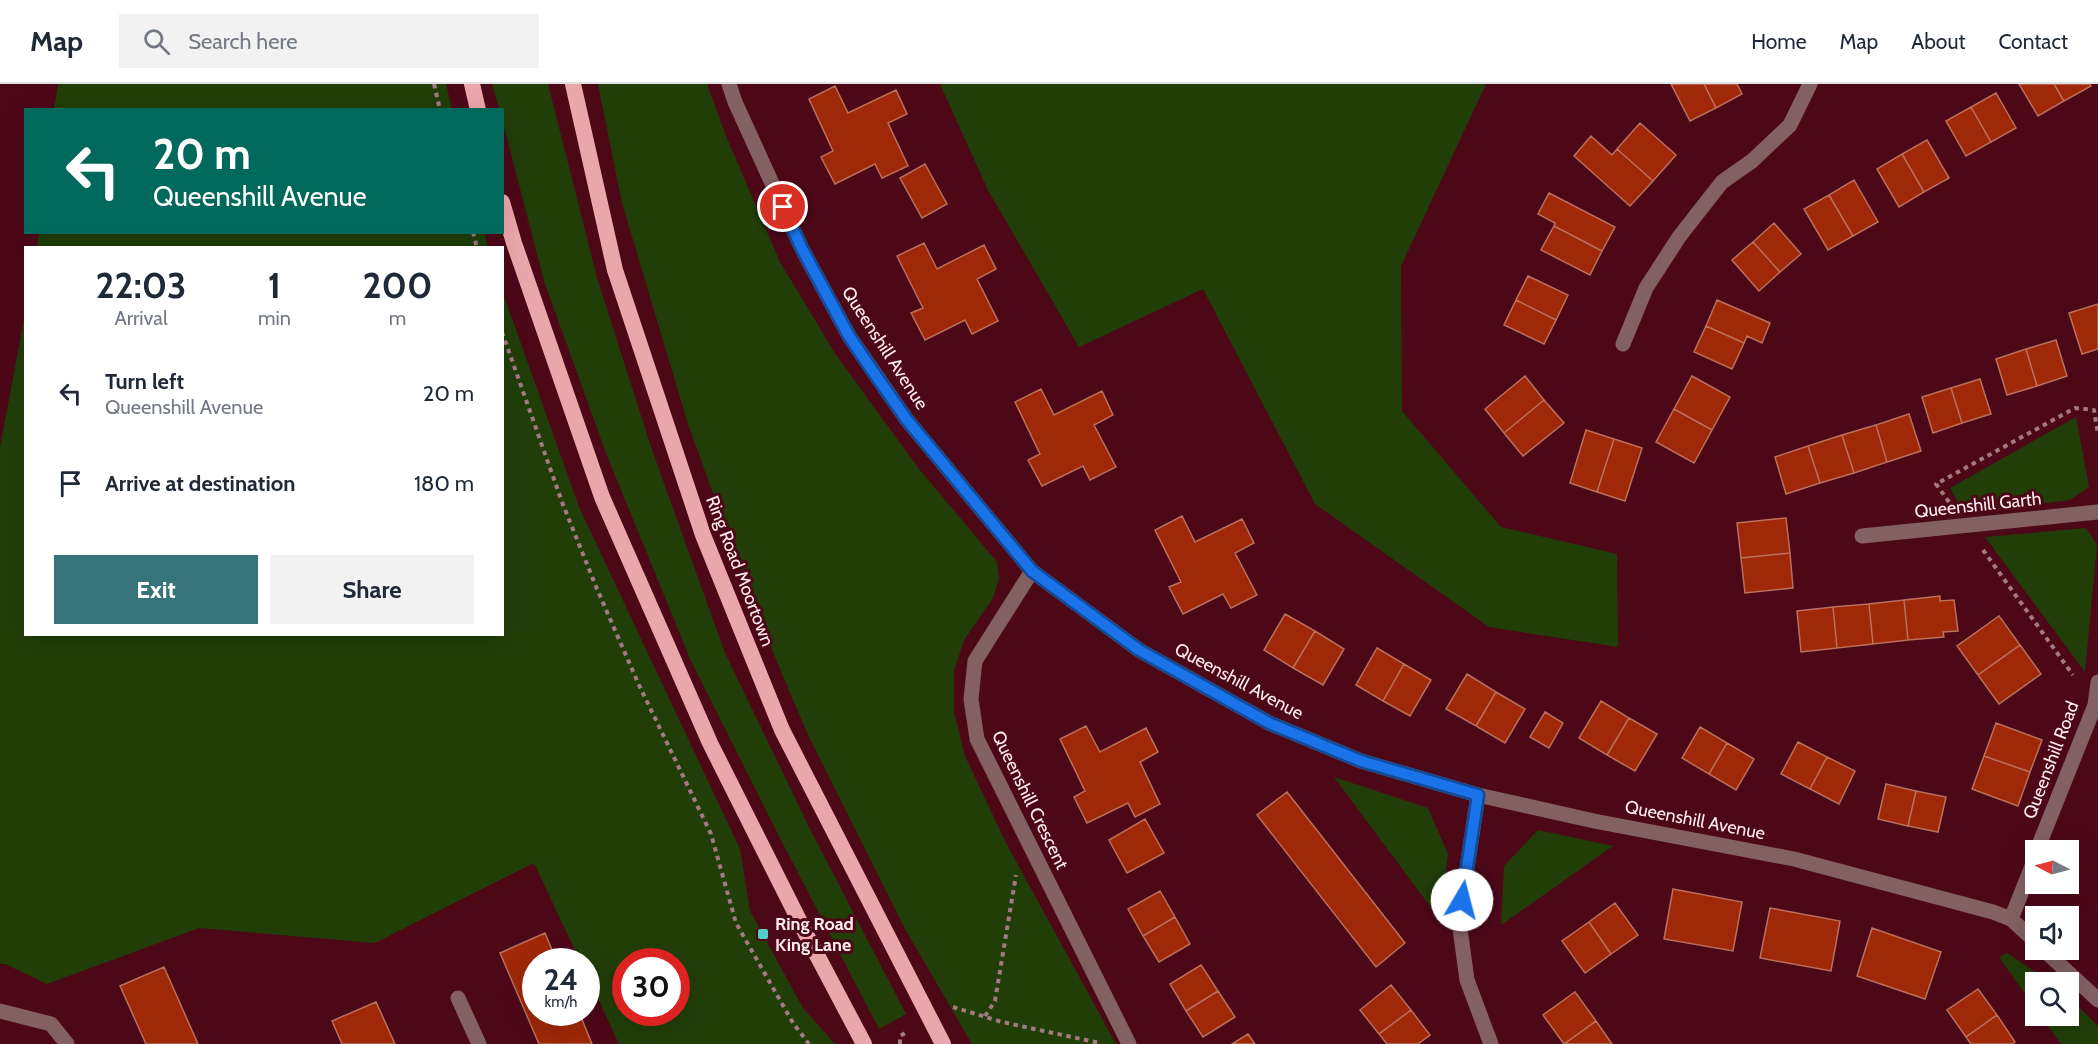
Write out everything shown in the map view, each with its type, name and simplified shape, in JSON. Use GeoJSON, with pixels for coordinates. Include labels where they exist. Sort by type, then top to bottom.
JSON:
{"type":"FeatureCollection","features":[{"type":"Feature","properties":{"kind":"highway"},"geometry":{"type":"LineString","coordinates":[[472,84],[478,108]]}},
{"type":"Feature","properties":{"kind":"highway","name":"Ring Road Moortown"},"geometry":{"type":"LineString","coordinates":[[573,84],[615,270],[703,535],[782,730],[943,1044]]}},
{"type":"Feature","properties":{"kind":"highway"},"geometry":{"type":"LineString","coordinates":[[504,209],[517,254],[602,497],[710,743],[808,940],[864,1044]]}},
{"type":"Feature","properties":{"kind":"street","name":"Queenshill Avenue"},"geometry":{"type":"LineString","coordinates":[[729,84],[802,249],[849,336],[907,420],[1032,571],[1139,650],[1269,723],[1361,761],[1478,795],[1794,859],[1993,912],[2011,919],[2025,932]]}},
{"type":"Feature","properties":{"kind":"street"},"geometry":{"type":"LineString","coordinates":[[1623,344],[1646,288],[1679,237],[1722,182],[1752,161],[1790,125],[1810,84]]}},
{"type":"Feature","properties":{"kind":"street","name":"Queenshill Garth"},"geometry":{"type":"LineString","coordinates":[[1862,536],[2098,512]]}},
{"type":"Feature","properties":{"kind":"street","name":"Queenshill Crescent"},"geometry":{"type":"LineString","coordinates":[[1032,571],[975,661],[971,699],[977,740],[1129,1044]]}},
{"type":"Feature","properties":{"kind":"street","name":"Queenshill Road"},"geometry":{"type":"LineString","coordinates":[[2041,840],[2095,705],[2098,682]]}},
{"type":"Feature","properties":{"kind":"street"},"geometry":{"type":"LineString","coordinates":[[1478,795],[1460,921],[1467,980],[1491,1044]]}},
{"type":"Feature","properties":{"kind":"street"},"geometry":{"type":"LineString","coordinates":[[2011,919],[2025,884]]}},
{"type":"Feature","properties":{"kind":"street"},"geometry":{"type":"LineString","coordinates":[[2055,960],[2098,1000]]}},
{"type":"Feature","properties":{"kind":"street"},"geometry":{"type":"LineString","coordinates":[[458,998],[479,1044]]}},
{"type":"Feature","properties":{"kind":"street"},"geometry":{"type":"LineString","coordinates":[[0,1011],[51,1024],[67,1044]]}},
{"type":"Feature","properties":{"kind":"path"},"geometry":{"type":"LineString","coordinates":[[434,84],[440,108]]}},
{"type":"Feature","properties":{"kind":"path"},"geometry":{"type":"LineString","coordinates":[[504,338],[562,502],[597,589],[639,685],[711,834],[736,923],[793,1023],[809,1044]]}},
{"type":"Feature","properties":{"kind":"path"},"geometry":{"type":"LineString","coordinates":[[2095,705],[1936,484],[2075,408],[2094,410],[2098,435]]}},
{"type":"Feature","properties":{"kind":"path"},"geometry":{"type":"LineString","coordinates":[[1025,836],[1013,890],[995,1001],[985,1017],[1103,1044]]}},
{"type":"Feature","properties":{"kind":"green space"},"geometry":{"type":"Polygon","coordinates":[[[58,84],[446,84],[452,108],[54,108],[58,84]]]}},
{"type":"Feature","properties":{"kind":"green space"},"geometry":{"type":"Polygon","coordinates":[[[492,84],[548,84],[597,278],[651,447],[725,653],[810,829],[906,1014],[879,1029],[691,661],[606,453],[544,281],[504,127],[504,108],[499,108],[492,84]]]}},
{"type":"Feature","properties":{"kind":"green space"},"geometry":{"type":"Polygon","coordinates":[[[598,84],[707,84],[726,136],[780,262],[836,355],[919,469],[997,562],[999,579],[993,598],[964,640],[954,671],[954,712],[965,756],[1006,843],[1116,1044],[972,1044],[904,927],[808,735],[758,617],[688,424],[622,203],[598,84]]]}},
{"type":"Feature","properties":{"kind":"green space"},"geometry":{"type":"Polygon","coordinates":[[[940,84],[1486,84],[1401,266],[1402,411],[1501,527],[1617,554],[1618,647],[1489,627],[1315,504],[1203,289],[1079,347],[988,190],[940,84]]]}},
{"type":"Feature","properties":{"kind":"green space"},"geometry":{"type":"Polygon","coordinates":[[[39,234],[485,234],[488,246],[37,246],[39,234]]]}},
{"type":"Feature","properties":{"kind":"green space"},"geometry":{"type":"Polygon","coordinates":[[[504,296],[579,507],[740,849],[750,911],[803,1008],[835,1044],[619,1044],[600,1003],[600,948],[574,948],[534,863],[375,943],[199,928],[47,984],[5,964],[0,964],[0,447],[24,319],[24,636],[504,636],[504,296]]]}},
{"type":"Feature","properties":{"kind":"green space"},"geometry":{"type":"Polygon","coordinates":[[[2076,417],[2089,487],[2070,500],[1964,513],[1950,488],[2076,417]]]}},
{"type":"Feature","properties":{"kind":"green space"},"geometry":{"type":"Polygon","coordinates":[[[2086,528],[2097,545],[2085,672],[1985,537],[2086,528]]]}},
{"type":"Feature","properties":{"kind":"green space"},"geometry":{"type":"Polygon","coordinates":[[[1334,777],[1428,808],[1448,854],[1442,910],[1435,913],[1334,777]]]}},
{"type":"Feature","properties":{"kind":"green space"},"geometry":{"type":"Polygon","coordinates":[[[1538,830],[1613,846],[1501,925],[1504,866],[1538,830]]]}},
{"type":"Feature","properties":{"kind":"green space"},"geometry":{"type":"Polygon","coordinates":[[[2007,953],[2035,972],[2025,972],[2025,994],[1999,957],[2007,953]]]}},
{"type":"Feature","properties":{"kind":"green space"},"geometry":{"type":"Polygon","coordinates":[[[2079,1007],[2098,1026],[2098,1044],[2061,1044],[2048,1026],[2079,1026],[2079,1007]]]}},
{"type":"Feature","properties":{"kind":"building"},"geometry":{"type":"Polygon","coordinates":[[[1671,84],[1704,84],[1716,108],[1690,121],[1671,84]]]}},
{"type":"Feature","properties":{"kind":"building"},"geometry":{"type":"Polygon","coordinates":[[[1704,84],[1737,84],[1742,94],[1716,108],[1704,84]]]}},
{"type":"Feature","properties":{"kind":"building"},"geometry":{"type":"Polygon","coordinates":[[[2019,84],[2054,84],[2064,101],[2038,116],[2019,84]]]}},
{"type":"Feature","properties":{"kind":"building"},"geometry":{"type":"Polygon","coordinates":[[[2054,84],[2090,84],[2091,86],[2064,101],[2054,84]]]}},
{"type":"Feature","properties":{"kind":"building"},"geometry":{"type":"Polygon","coordinates":[[[835,86],[848,113],[896,90],[907,114],[888,123],[908,166],[882,178],[875,164],[835,184],[821,157],[833,151],[809,99],[835,86]]]}},
{"type":"Feature","properties":{"kind":"building"},"geometry":{"type":"Polygon","coordinates":[[[1996,93],[2016,128],[1991,142],[1971,107],[1996,93]]]}},
{"type":"Feature","properties":{"kind":"building"},"geometry":{"type":"Polygon","coordinates":[[[1971,107],[1991,142],[1966,156],[1946,121],[1971,107]]]}},
{"type":"Feature","properties":{"kind":"building"},"geometry":{"type":"Polygon","coordinates":[[[1640,123],[1676,155],[1653,181],[1617,149],[1640,123]]]}},
{"type":"Feature","properties":{"kind":"building"},"geometry":{"type":"Polygon","coordinates":[[[1591,136],[1612,155],[1617,149],[1653,181],[1630,206],[1574,156],[1591,136]]]}},
{"type":"Feature","properties":{"kind":"building"},"geometry":{"type":"Polygon","coordinates":[[[1927,140],[1949,178],[1924,192],[1902,154],[1927,140]]]}},
{"type":"Feature","properties":{"kind":"building"},"geometry":{"type":"Polygon","coordinates":[[[1902,154],[1924,192],[1899,207],[1877,169],[1902,154]]]}},
{"type":"Feature","properties":{"kind":"building"},"geometry":{"type":"Polygon","coordinates":[[[925,164],[947,204],[922,218],[900,178],[925,164]]]}},
{"type":"Feature","properties":{"kind":"building"},"geometry":{"type":"Polygon","coordinates":[[[1854,180],[1878,222],[1853,236],[1829,195],[1854,180]]]}},
{"type":"Feature","properties":{"kind":"building"},"geometry":{"type":"Polygon","coordinates":[[[1549,193],[1615,227],[1602,251],[1554,226],[1555,223],[1538,214],[1549,193]]]}},
{"type":"Feature","properties":{"kind":"building"},"geometry":{"type":"Polygon","coordinates":[[[1829,195],[1853,236],[1828,250],[1804,209],[1829,195]]]}},
{"type":"Feature","properties":{"kind":"building"},"geometry":{"type":"Polygon","coordinates":[[[1774,223],[1801,254],[1780,272],[1753,242],[1774,223]]]}},
{"type":"Feature","properties":{"kind":"building"},"geometry":{"type":"Polygon","coordinates":[[[1554,226],[1602,251],[1590,275],[1541,250],[1554,226]]]}},
{"type":"Feature","properties":{"kind":"building"},"geometry":{"type":"Polygon","coordinates":[[[1753,242],[1780,272],[1759,291],[1732,260],[1753,242]]]}},
{"type":"Feature","properties":{"kind":"building"},"geometry":{"type":"Polygon","coordinates":[[[924,243],[937,269],[984,245],[996,269],[977,279],[998,321],[972,334],[965,320],[925,340],[911,313],[923,308],[897,256],[924,243]]]}},
{"type":"Feature","properties":{"kind":"building"},"geometry":{"type":"Polygon","coordinates":[[[1528,276],[1568,295],[1556,320],[1516,300],[1528,276]]]}},
{"type":"Feature","properties":{"kind":"building"},"geometry":{"type":"Polygon","coordinates":[[[1516,300],[1556,320],[1544,344],[1504,325],[1516,300]]]}},
{"type":"Feature","properties":{"kind":"building"},"geometry":{"type":"Polygon","coordinates":[[[1717,300],[1770,323],[1762,343],[1747,336],[1744,343],[1706,326],[1717,300]]]}},
{"type":"Feature","properties":{"kind":"building"},"geometry":{"type":"Polygon","coordinates":[[[2098,304],[2098,349],[2082,354],[2069,313],[2098,304]]]}},
{"type":"Feature","properties":{"kind":"building"},"geometry":{"type":"Polygon","coordinates":[[[1706,326],[1744,343],[1732,369],[1694,352],[1706,326]]]}},
{"type":"Feature","properties":{"kind":"building"},"geometry":{"type":"Polygon","coordinates":[[[2056,340],[2067,376],[2037,386],[2026,349],[2056,340]]]}},
{"type":"Feature","properties":{"kind":"building"},"geometry":{"type":"Polygon","coordinates":[[[2026,349],[2037,386],[2007,395],[1996,359],[2026,349]]]}},
{"type":"Feature","properties":{"kind":"building"},"geometry":{"type":"Polygon","coordinates":[[[1525,376],[1544,400],[1504,433],[1485,409],[1525,376]]]}},
{"type":"Feature","properties":{"kind":"building"},"geometry":{"type":"Polygon","coordinates":[[[1692,376],[1730,397],[1712,430],[1674,409],[1692,376]]]}},
{"type":"Feature","properties":{"kind":"building"},"geometry":{"type":"Polygon","coordinates":[[[1980,379],[1991,414],[1962,423],[1951,388],[1980,379]]]}},
{"type":"Feature","properties":{"kind":"building"},"geometry":{"type":"Polygon","coordinates":[[[1951,388],[1962,423],[1933,433],[1922,397],[1951,388]]]}},
{"type":"Feature","properties":{"kind":"building"},"geometry":{"type":"Polygon","coordinates":[[[1041,389],[1054,415],[1102,391],[1113,415],[1094,425],[1116,467],[1090,480],[1083,466],[1042,486],[1028,460],[1040,454],[1015,402],[1041,389]]]}},
{"type":"Feature","properties":{"kind":"building"},"geometry":{"type":"Polygon","coordinates":[[[1544,400],[1564,423],[1523,456],[1504,433],[1544,400]]]}},
{"type":"Feature","properties":{"kind":"building"},"geometry":{"type":"Polygon","coordinates":[[[1674,409],[1712,430],[1694,463],[1656,442],[1674,409]]]}},
{"type":"Feature","properties":{"kind":"building"},"geometry":{"type":"Polygon","coordinates":[[[1909,414],[1921,451],[1887,462],[1876,425],[1909,414]]]}},
{"type":"Feature","properties":{"kind":"building"},"geometry":{"type":"Polygon","coordinates":[[[1876,425],[1887,462],[1854,473],[1842,435],[1876,425]]]}},
{"type":"Feature","properties":{"kind":"building"},"geometry":{"type":"Polygon","coordinates":[[[1586,430],[1614,439],[1597,492],[1570,483],[1586,430]]]}},
{"type":"Feature","properties":{"kind":"building"},"geometry":{"type":"Polygon","coordinates":[[[1842,435],[1854,473],[1820,483],[1808,446],[1842,435]]]}},
{"type":"Feature","properties":{"kind":"building"},"geometry":{"type":"Polygon","coordinates":[[[1614,439],[1642,448],[1625,501],[1597,492],[1614,439]]]}},
{"type":"Feature","properties":{"kind":"building"},"geometry":{"type":"Polygon","coordinates":[[[1808,446],[1820,483],[1786,494],[1775,457],[1808,446]]]}},
{"type":"Feature","properties":{"kind":"building"},"geometry":{"type":"Polygon","coordinates":[[[1182,516],[1195,542],[1242,519],[1254,543],[1235,553],[1257,595],[1231,608],[1223,594],[1183,614],[1169,587],[1181,582],[1155,530],[1182,516]]]}},
{"type":"Feature","properties":{"kind":"building"},"geometry":{"type":"Polygon","coordinates":[[[1786,518],[1790,553],[1741,558],[1737,523],[1786,518]]]}},
{"type":"Feature","properties":{"kind":"building"},"geometry":{"type":"Polygon","coordinates":[[[1790,553],[1793,588],[1745,593],[1741,558],[1790,553]]]}},
{"type":"Feature","properties":{"kind":"building"},"geometry":{"type":"Polygon","coordinates":[[[1940,596],[1940,601],[1954,600],[1958,631],[1943,632],[1944,637],[1908,640],[1904,600],[1940,596]]]}},
{"type":"Feature","properties":{"kind":"building"},"geometry":{"type":"Polygon","coordinates":[[[1904,600],[1908,640],[1873,644],[1869,604],[1904,600]]]}},
{"type":"Feature","properties":{"kind":"building"},"geometry":{"type":"Polygon","coordinates":[[[1869,604],[1873,644],[1837,648],[1833,607],[1869,604]]]}},
{"type":"Feature","properties":{"kind":"building"},"geometry":{"type":"Polygon","coordinates":[[[1833,607],[1837,648],[1801,652],[1797,611],[1833,607]]]}},
{"type":"Feature","properties":{"kind":"building"},"geometry":{"type":"Polygon","coordinates":[[[1285,614],[1315,631],[1293,668],[1264,650],[1285,614]]]}},
{"type":"Feature","properties":{"kind":"building"},"geometry":{"type":"Polygon","coordinates":[[[1999,616],[2020,645],[1978,675],[1957,646],[1999,616]]]}},
{"type":"Feature","properties":{"kind":"building"},"geometry":{"type":"Polygon","coordinates":[[[1315,631],[1344,649],[1323,685],[1293,668],[1315,631]]]}},
{"type":"Feature","properties":{"kind":"building"},"geometry":{"type":"Polygon","coordinates":[[[2020,645],[2041,674],[1999,704],[1978,675],[2020,645]]]}},
{"type":"Feature","properties":{"kind":"building"},"geometry":{"type":"Polygon","coordinates":[[[1377,648],[1404,664],[1383,701],[1356,685],[1377,648]]]}},
{"type":"Feature","properties":{"kind":"building"},"geometry":{"type":"Polygon","coordinates":[[[1404,664],[1431,680],[1410,716],[1383,701],[1404,664]]]}},
{"type":"Feature","properties":{"kind":"building"},"geometry":{"type":"Polygon","coordinates":[[[1467,674],[1496,692],[1476,726],[1446,709],[1467,674]]]}},
{"type":"Feature","properties":{"kind":"building"},"geometry":{"type":"Polygon","coordinates":[[[1496,692],[1525,709],[1505,743],[1476,726],[1496,692]]]}},
{"type":"Feature","properties":{"kind":"building"},"geometry":{"type":"Polygon","coordinates":[[[1601,701],[1629,718],[1607,755],[1579,738],[1601,701]]]}},
{"type":"Feature","properties":{"kind":"building"},"geometry":{"type":"Polygon","coordinates":[[[1545,712],[1563,723],[1549,748],[1530,737],[1545,712]]]}},
{"type":"Feature","properties":{"kind":"building"},"geometry":{"type":"Polygon","coordinates":[[[1629,718],[1657,734],[1635,771],[1607,755],[1629,718]]]}},
{"type":"Feature","properties":{"kind":"building"},"geometry":{"type":"Polygon","coordinates":[[[1996,723],[2042,740],[2030,772],[1984,756],[1996,723]]]}},
{"type":"Feature","properties":{"kind":"building"},"geometry":{"type":"Polygon","coordinates":[[[1086,726],[1100,752],[1146,728],[1158,752],[1140,762],[1160,804],[1135,817],[1128,803],[1087,823],[1074,797],[1085,791],[1060,739],[1086,726]]]}},
{"type":"Feature","properties":{"kind":"building"},"geometry":{"type":"Polygon","coordinates":[[[1700,727],[1727,743],[1709,774],[1682,758],[1700,727]]]}},
{"type":"Feature","properties":{"kind":"building"},"geometry":{"type":"Polygon","coordinates":[[[1798,742],[1827,757],[1810,789],[1781,774],[1798,742]]]}},
{"type":"Feature","properties":{"kind":"building"},"geometry":{"type":"Polygon","coordinates":[[[1727,743],[1754,759],[1736,790],[1709,774],[1727,743]]]}},
{"type":"Feature","properties":{"kind":"building"},"geometry":{"type":"Polygon","coordinates":[[[1984,756],[2030,772],[2018,806],[1972,789],[1984,756]]]}},
{"type":"Feature","properties":{"kind":"building"},"geometry":{"type":"Polygon","coordinates":[[[1827,757],[1855,771],[1839,804],[1810,789],[1827,757]]]}},
{"type":"Feature","properties":{"kind":"building"},"geometry":{"type":"Polygon","coordinates":[[[1886,784],[1916,791],[1908,826],[1878,819],[1886,784]]]}},
{"type":"Feature","properties":{"kind":"building"},"geometry":{"type":"Polygon","coordinates":[[[1916,791],[1946,797],[1938,832],[1908,826],[1916,791]]]}},
{"type":"Feature","properties":{"kind":"building"},"geometry":{"type":"Polygon","coordinates":[[[1287,792],[1405,943],[1376,967],[1257,815],[1287,792]]]}},
{"type":"Feature","properties":{"kind":"building"},"geometry":{"type":"Polygon","coordinates":[[[1145,819],[1164,853],[1127,873],[1109,840],[1145,819]]]}},
{"type":"Feature","properties":{"kind":"building"},"geometry":{"type":"Polygon","coordinates":[[[1673,889],[1742,902],[1733,951],[1664,939],[1673,889]]]}},
{"type":"Feature","properties":{"kind":"building"},"geometry":{"type":"Polygon","coordinates":[[[1160,891],[1175,917],[1143,936],[1128,909],[1160,891]]]}},
{"type":"Feature","properties":{"kind":"building"},"geometry":{"type":"Polygon","coordinates":[[[1615,903],[1638,935],[1611,954],[1589,922],[1615,903]]]}},
{"type":"Feature","properties":{"kind":"building"},"geometry":{"type":"Polygon","coordinates":[[[1770,908],[1840,921],[1831,971],[1760,958],[1770,908]]]}},
{"type":"Feature","properties":{"kind":"building"},"geometry":{"type":"Polygon","coordinates":[[[1175,917],[1190,944],[1159,962],[1143,936],[1175,917]]]}},
{"type":"Feature","properties":{"kind":"building"},"geometry":{"type":"Polygon","coordinates":[[[1589,922],[1611,954],[1585,973],[1562,941],[1589,922]]]}},
{"type":"Feature","properties":{"kind":"building"},"geometry":{"type":"Polygon","coordinates":[[[1872,928],[1941,952],[1925,999],[1857,976],[1872,928]]]}},
{"type":"Feature","properties":{"kind":"building"},"geometry":{"type":"Polygon","coordinates":[[[545,933],[551,948],[522,948],[522,1004],[500,953],[545,933]]]}},
{"type":"Feature","properties":{"kind":"building"},"geometry":{"type":"Polygon","coordinates":[[[1201,965],[1218,991],[1186,1011],[1170,984],[1201,965]]]}},
{"type":"Feature","properties":{"kind":"building"},"geometry":{"type":"Polygon","coordinates":[[[164,967],[198,1044],[146,1044],[120,986],[164,967]]]}},
{"type":"Feature","properties":{"kind":"building"},"geometry":{"type":"Polygon","coordinates":[[[1391,985],[1411,1010],[1379,1034],[1360,1010],[1391,985]]]}},
{"type":"Feature","properties":{"kind":"building"},"geometry":{"type":"Polygon","coordinates":[[[1978,989],[1997,1015],[1966,1037],[1947,1010],[1978,989]]]}},
{"type":"Feature","properties":{"kind":"building"},"geometry":{"type":"Polygon","coordinates":[[[1218,991],[1235,1017],[1203,1037],[1186,1011],[1218,991]]]}},
{"type":"Feature","properties":{"kind":"building"},"geometry":{"type":"Polygon","coordinates":[[[1575,992],[1596,1021],[1564,1044],[1543,1015],[1575,992]]]}},
{"type":"Feature","properties":{"kind":"building"},"geometry":{"type":"Polygon","coordinates":[[[376,1002],[395,1044],[342,1044],[332,1021],[376,1002]]]}},
{"type":"Feature","properties":{"kind":"building"},"geometry":{"type":"Polygon","coordinates":[[[1411,1010],[1430,1035],[1418,1044],[1387,1044],[1379,1034],[1411,1010]]]}},
{"type":"Feature","properties":{"kind":"building"},"geometry":{"type":"Polygon","coordinates":[[[1997,1015],[2015,1042],[2012,1044],[1971,1044],[1966,1037],[1997,1015]]]}},
{"type":"Feature","properties":{"kind":"building"},"geometry":{"type":"Polygon","coordinates":[[[1596,1021],[1612,1044],[1564,1044],[1596,1021]]]}},
{"type":"Feature","properties":{"kind":"building"},"geometry":{"type":"Polygon","coordinates":[[[531,1026],[585,1026],[592,1044],[539,1044],[531,1026]]]}},
{"type":"Feature","properties":{"kind":"building"},"geometry":{"type":"Polygon","coordinates":[[[1248,1034],[1255,1044],[1232,1044],[1248,1034]]]}},
{"type":"Feature","properties":{"kind":"place","name":"Ring Road King Lane"},"geometry":{"type":"Point","coordinates":[763,934]}},
{"type":"Feature","properties":{"kind":"route"},"geometry":{"type":"LineString","coordinates":[[783,207],[802,249],[849,336],[872,370],[907,420],[1032,571],[1139,650],[1269,723],[1361,761],[1478,795],[1462,900]]}}]}
